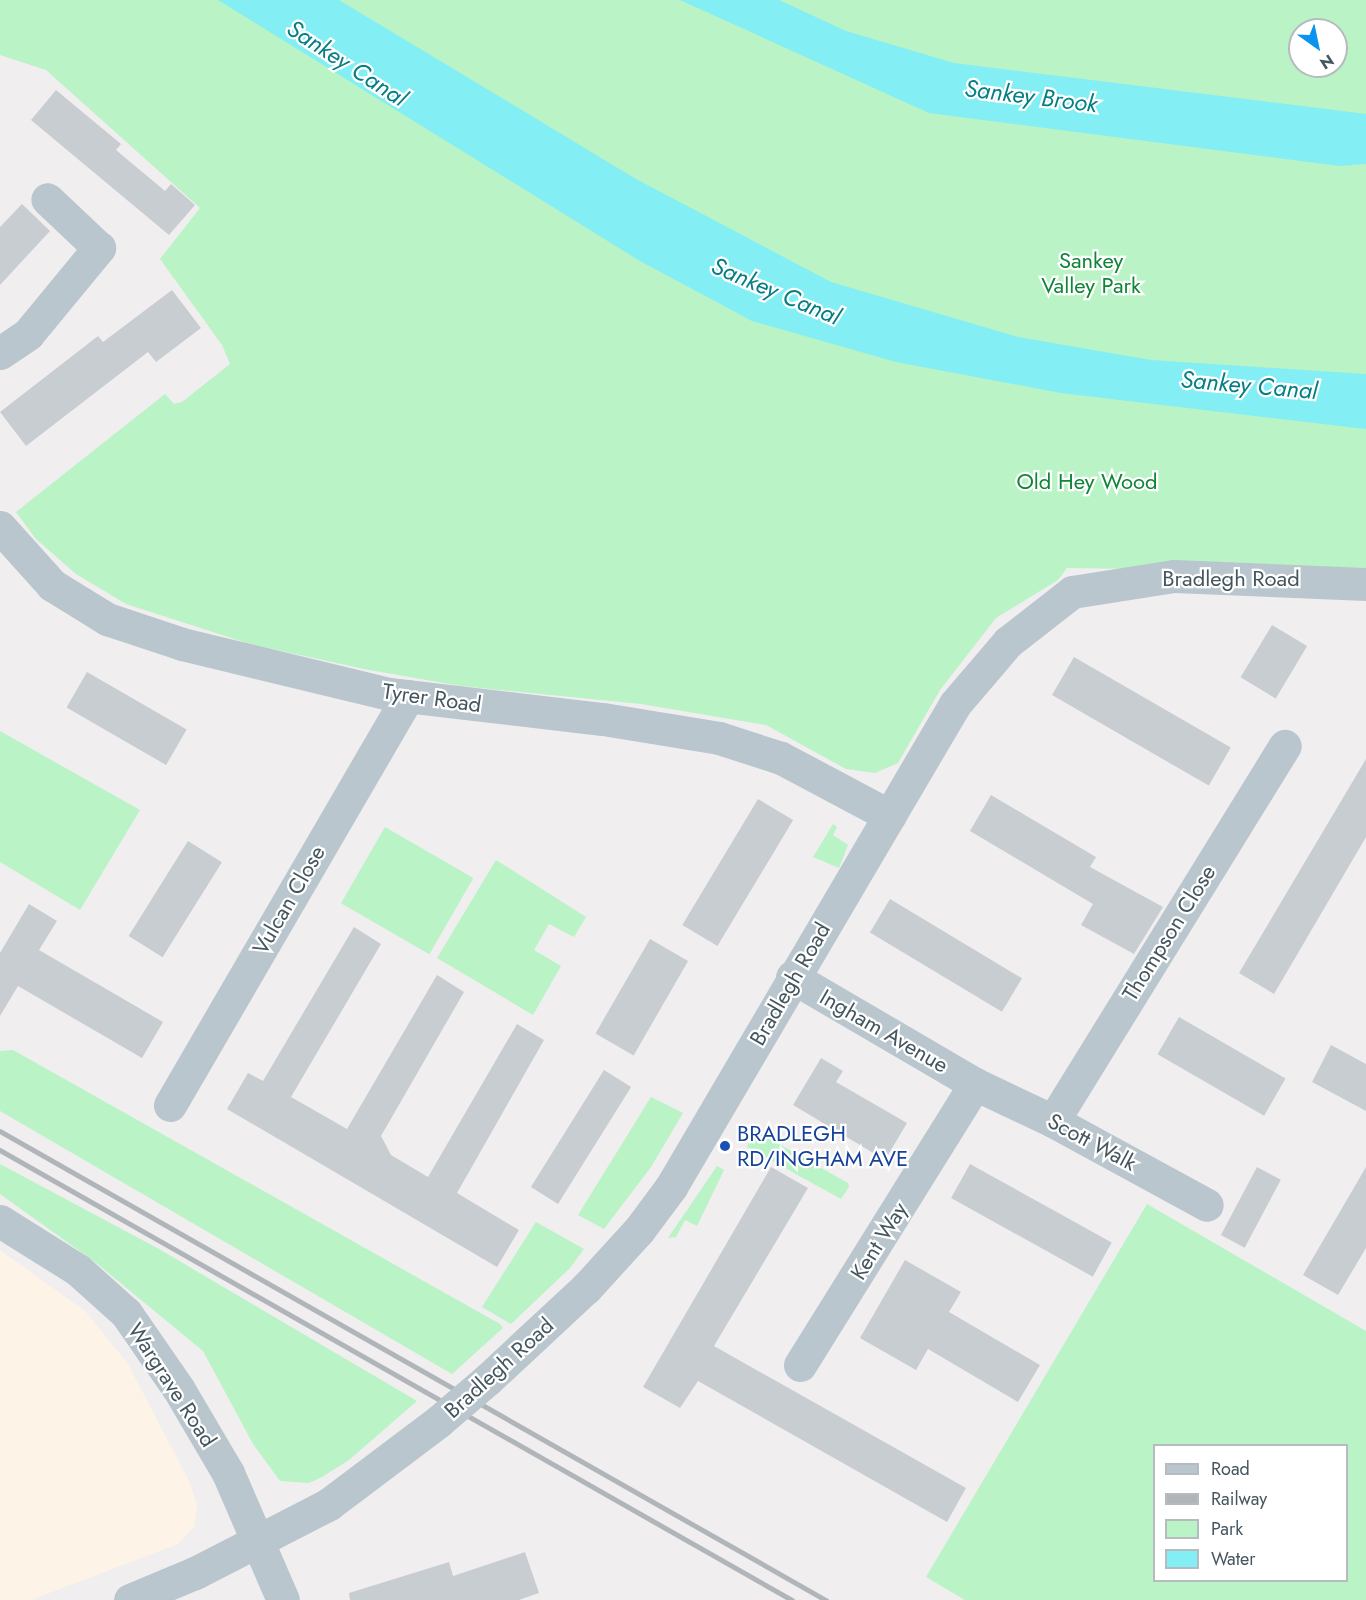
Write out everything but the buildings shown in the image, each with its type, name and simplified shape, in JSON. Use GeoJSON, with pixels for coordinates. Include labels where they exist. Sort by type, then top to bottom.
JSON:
{"type":"FeatureCollection","features":[{"type":"Feature","properties":{"kind":"street"},"geometry":{"type":"LineString","coordinates":[[0,353],[28,334],[99,248],[47,200]]}},
{"type":"Feature","properties":{"kind":"street","name":"Tyrer Road"},"geometry":{"type":"LineString","coordinates":[[0,527],[52,585],[107,619],[182,644],[408,696],[603,719],[719,738],[781,758],[890,816]]}},
{"type":"Feature","properties":{"kind":"street","name":"Bradlegh Road"},"geometry":{"type":"LineString","coordinates":[[130,1600],[259,1542],[355,1488],[439,1421],[586,1288],[639,1230],[671,1187],[792,977],[955,704],[1008,642],[1072,592],[1174,576],[1366,584]]}},
{"type":"Feature","properties":{"kind":"street","name":"Vulcan Close"},"geometry":{"type":"LineString","coordinates":[[170,1105],[408,696]]}},
{"type":"Feature","properties":{"kind":"street","name":"Thompson Close"},"geometry":{"type":"LineString","coordinates":[[1053,1121],[1285,746]]}},
{"type":"Feature","properties":{"kind":"street","name":"Ingham Avenue"},"geometry":{"type":"LineString","coordinates":[[792,977],[975,1084]]}},
{"type":"Feature","properties":{"kind":"street","name":"Scott Walk"},"geometry":{"type":"LineString","coordinates":[[975,1084],[1053,1121],[1207,1205]]}},
{"type":"Feature","properties":{"kind":"street","name":"Kent Way"},"geometry":{"type":"LineString","coordinates":[[800,1365],[975,1084]]}},
{"type":"Feature","properties":{"kind":"street","name":"Wargrave Road"},"geometry":{"type":"LineString","coordinates":[[0,1221],[78,1270],[126,1313],[178,1388],[222,1464],[259,1542],[283,1600]]}},
{"type":"Feature","properties":{"kind":"shaded area"},"geometry":{"type":"Polygon","coordinates":[[[0,1250],[85,1311],[128,1364],[189,1481],[197,1505],[194,1527],[178,1544],[31,1600],[0,1600],[0,1250]]]}},
{"type":"Feature","properties":{"kind":"green space","name":"Sankey Valley Park"},"geometry":{"type":"Polygon","coordinates":[[[0,0],[1366,0],[1366,572],[1067,568],[1058,580],[996,618],[940,690],[898,763],[875,773],[846,769],[766,725],[641,704],[461,686],[364,669],[250,644],[126,604],[76,574],[36,539],[16,512],[165,394],[174,404],[182,402],[230,364],[222,345],[160,259],[200,208],[46,70],[0,55],[0,0]]]}},
{"type":"Feature","properties":{"kind":"green space"},"geometry":{"type":"Polygon","coordinates":[[[0,731],[140,810],[80,910],[0,862],[0,731]]]}},
{"type":"Feature","properties":{"kind":"green space"},"geometry":{"type":"Polygon","coordinates":[[[833,824],[837,827],[833,835],[848,845],[839,868],[813,857],[833,824]]]}},
{"type":"Feature","properties":{"kind":"green space"},"geometry":{"type":"Polygon","coordinates":[[[385,827],[473,878],[429,954],[341,903],[385,827]]]}},
{"type":"Feature","properties":{"kind":"green space"},"geometry":{"type":"Polygon","coordinates":[[[496,860],[586,917],[574,937],[549,924],[534,950],[561,966],[533,1015],[437,958],[496,860]]]}},
{"type":"Feature","properties":{"kind":"green space"},"geometry":{"type":"Polygon","coordinates":[[[13,1050],[500,1324],[503,1328],[452,1374],[0,1111],[0,1051],[13,1050]]]}},
{"type":"Feature","properties":{"kind":"green space"},"geometry":{"type":"Polygon","coordinates":[[[651,1097],[683,1113],[651,1167],[604,1229],[578,1215],[651,1097]]]}},
{"type":"Feature","properties":{"kind":"green space"},"geometry":{"type":"Polygon","coordinates":[[[754,1130],[848,1183],[849,1187],[841,1199],[747,1147],[754,1130]]]}},
{"type":"Feature","properties":{"kind":"green space"},"geometry":{"type":"Polygon","coordinates":[[[0,1164],[159,1249],[417,1401],[349,1460],[322,1477],[309,1483],[280,1481],[253,1444],[203,1351],[95,1262],[0,1194],[0,1164]]]}},
{"type":"Feature","properties":{"kind":"green space"},"geometry":{"type":"Polygon","coordinates":[[[717,1166],[724,1170],[697,1226],[685,1220],[676,1237],[668,1238],[717,1166]]]}},
{"type":"Feature","properties":{"kind":"green space"},"geometry":{"type":"Polygon","coordinates":[[[1147,1204],[1366,1331],[1366,1600],[965,1600],[926,1577],[1147,1204]]]}},
{"type":"Feature","properties":{"kind":"green space"},"geometry":{"type":"Polygon","coordinates":[[[536,1222],[584,1249],[570,1268],[511,1324],[482,1307],[536,1222]]]}},
{"type":"Feature","properties":{"kind":"water","name":"Sankey Canal"},"geometry":{"type":"Polygon","coordinates":[[[218,0],[339,0],[636,179],[831,282],[1018,337],[1151,360],[1366,374],[1366,429],[1061,393],[896,362],[752,321],[640,261],[218,0]]]}},
{"type":"Feature","properties":{"kind":"water","name":"Sankey Brook"},"geometry":{"type":"Polygon","coordinates":[[[680,0],[779,0],[846,31],[954,63],[1366,114],[1366,164],[1339,166],[929,113],[680,0]]]}},
{"type":"Feature","properties":{"kind":"railway"},"geometry":{"type":"LineString","coordinates":[[0,1131],[826,1600]]}},
{"type":"Feature","properties":{"kind":"railway"},"geometry":{"type":"LineString","coordinates":[[0,1150],[792,1600]]}},
{"type":"Feature","properties":{"kind":"place","name":"BRADLEGH RD/INGHAM AVE"},"geometry":{"type":"Point","coordinates":[725,1146]}},
{"type":"Feature","properties":{"kind":"park label","name":"Old Hey Wood"},"geometry":{"type":"Point","coordinates":[1087,482]}}]}
